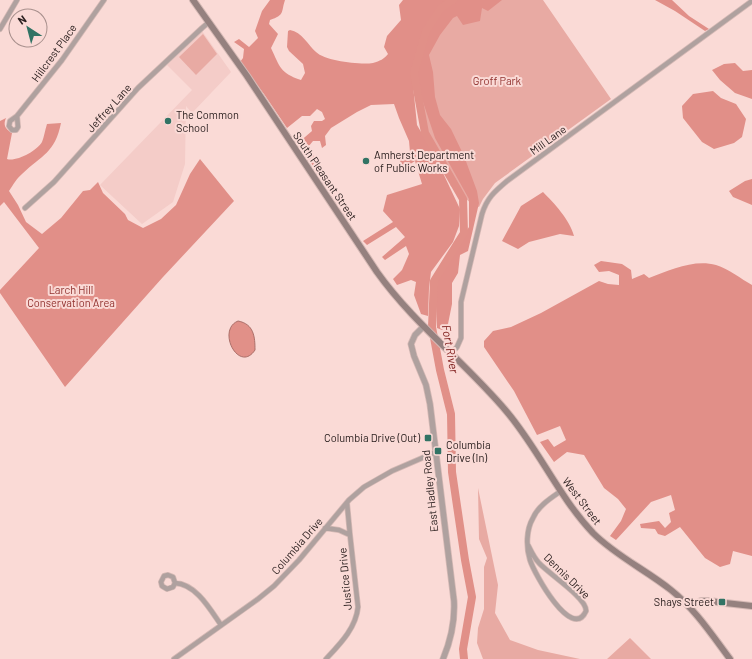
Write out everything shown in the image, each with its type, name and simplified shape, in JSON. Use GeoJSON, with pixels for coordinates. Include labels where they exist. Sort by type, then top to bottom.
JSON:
{"type":"FeatureCollection","features":[{"type":"Feature","properties":{"kind":"main road","name":"South Pleasant Street"},"geometry":{"type":"LineString","coordinates":[[193,0],[273,115],[382,278],[402,304],[451,354]]}},
{"type":"Feature","properties":{"kind":"main road","name":"West Street"},"geometry":{"type":"LineString","coordinates":[[451,354],[494,397],[516,423],[581,518],[601,540],[617,553],[664,584],[690,606],[730,659]]}},
{"type":"Feature","properties":{"kind":"main road"},"geometry":{"type":"LineString","coordinates":[[690,606],[701,601],[752,606]]}},
{"type":"Feature","properties":{"kind":"street"},"geometry":{"type":"LineString","coordinates":[[0,29],[17,0]]}},
{"type":"Feature","properties":{"kind":"street","name":"Hillcrest Place"},"geometry":{"type":"LineString","coordinates":[[17,116],[62,60],[104,0]]}},
{"type":"Feature","properties":{"kind":"street","name":"Mill Lane"},"geometry":{"type":"LineString","coordinates":[[451,354],[457,347],[461,338],[461,302],[482,214],[487,201],[491,196],[507,181],[752,2]]}},
{"type":"Feature","properties":{"kind":"street","name":"Jeffrey Lane"},"geometry":{"type":"LineString","coordinates":[[25,208],[54,182],[138,88],[209,22]]}},
{"type":"Feature","properties":{"kind":"street","name":"East Hadley Road"},"geometry":{"type":"LineString","coordinates":[[426,329],[415,335],[411,344],[429,397],[454,606],[452,633],[443,659]]}},
{"type":"Feature","properties":{"kind":"street","name":"Columbia Drive"},"geometry":{"type":"LineString","coordinates":[[174,659],[274,586],[347,503],[367,484],[404,465],[436,452]]}},
{"type":"Feature","properties":{"kind":"street","name":"Dennis Drive"},"geometry":{"type":"LineString","coordinates":[[528,545],[540,564],[584,605],[586,611],[580,619],[574,620],[567,616],[544,588],[530,562],[528,545],[530,526],[535,514],[561,490]]}},
{"type":"Feature","properties":{"kind":"street","name":"Justice Drive"},"geometry":{"type":"LineString","coordinates":[[326,659],[351,628],[357,615],[358,599],[347,503]]}},
{"type":"Feature","properties":{"kind":"street","name":"Justice Drive"},"geometry":{"type":"LineString","coordinates":[[326,528],[339,530],[350,534]]}},
{"type":"Feature","properties":{"kind":"street"},"geometry":{"type":"LineString","coordinates":[[175,583],[181,583],[193,590],[204,601],[221,625]]}},
{"type":"Feature","properties":{"kind":"street"},"geometry":{"type":"LineString","coordinates":[[181,654],[185,659]]}},
{"type":"Feature","properties":{"kind":"shaded area","name":"The Common School"},"geometry":{"type":"Polygon","coordinates":[[[202,31],[231,72],[192,113],[186,106],[185,164],[173,202],[142,224],[100,185],[192,90],[167,65],[202,31]]]}},
{"type":"Feature","properties":{"kind":"shaded area"},"geometry":{"type":"Polygon","coordinates":[[[238,321],[247,325],[254,336],[255,350],[249,356],[242,357],[237,354],[232,348],[229,340],[229,333],[232,326],[238,321]]]}},
{"type":"Feature","properties":{"kind":"green space"},"geometry":{"type":"Polygon","coordinates":[[[270,0],[285,0],[282,13],[270,20],[269,24],[278,34],[271,48],[285,72],[301,80],[305,73],[303,64],[289,51],[287,47],[288,31],[290,30],[298,33],[316,52],[327,58],[352,63],[373,63],[382,60],[388,54],[384,47],[387,36],[401,20],[399,5],[403,0],[502,0],[488,11],[482,8],[480,21],[463,25],[457,16],[453,18],[440,35],[429,55],[433,72],[435,97],[440,115],[451,129],[464,156],[477,191],[479,203],[468,251],[460,255],[458,273],[452,283],[452,304],[448,324],[442,330],[437,328],[435,281],[469,227],[469,199],[435,138],[422,99],[416,73],[412,75],[417,125],[435,156],[460,209],[459,226],[453,242],[431,272],[428,316],[421,314],[414,295],[416,282],[411,280],[397,285],[393,279],[402,270],[409,254],[406,246],[385,260],[382,257],[405,237],[396,227],[367,245],[363,241],[393,222],[383,211],[387,195],[422,184],[415,161],[404,168],[400,161],[410,152],[409,141],[394,104],[371,105],[357,112],[331,128],[325,136],[326,145],[322,148],[320,141],[313,141],[308,147],[337,192],[332,195],[298,143],[312,131],[311,126],[314,121],[322,121],[325,119],[322,112],[317,109],[310,116],[302,116],[287,128],[240,62],[243,58],[244,49],[234,42],[239,39],[249,47],[258,38],[255,31],[262,11],[270,0]]]}},
{"type":"Feature","properties":{"kind":"green space","name":"Groff Park"},"geometry":{"type":"Polygon","coordinates":[[[452,0],[543,0],[611,99],[495,183],[479,207],[473,205],[450,185],[453,184],[421,125],[414,83],[414,68],[452,0]]]}},
{"type":"Feature","properties":{"kind":"green space"},"geometry":{"type":"Polygon","coordinates":[[[655,0],[672,0],[689,16],[709,29],[705,31],[655,0]]]}},
{"type":"Feature","properties":{"kind":"green space"},"geometry":{"type":"Polygon","coordinates":[[[203,34],[217,54],[196,75],[179,57],[203,34]]]}},
{"type":"Feature","properties":{"kind":"green space"},"geometry":{"type":"Polygon","coordinates":[[[735,63],[743,71],[752,70],[752,99],[735,93],[720,80],[712,70],[724,64],[735,63]]]}},
{"type":"Feature","properties":{"kind":"green space"},"geometry":{"type":"Polygon","coordinates":[[[713,91],[721,98],[736,104],[746,119],[742,137],[734,143],[714,149],[702,142],[683,118],[682,106],[693,94],[713,91]]]}},
{"type":"Feature","properties":{"kind":"green space","name":"Larch Hill Conservation Area"},"geometry":{"type":"Polygon","coordinates":[[[6,118],[5,127],[12,133],[7,159],[11,160],[26,155],[36,149],[43,140],[47,124],[61,123],[55,141],[47,153],[20,176],[9,191],[26,222],[42,234],[61,218],[83,191],[90,190],[98,182],[103,193],[125,214],[128,220],[143,228],[161,219],[176,205],[190,174],[200,159],[234,201],[163,277],[65,387],[0,293],[0,290],[39,248],[4,202],[0,206],[0,121],[6,118]]]}},
{"type":"Feature","properties":{"kind":"green space"},"geometry":{"type":"Polygon","coordinates":[[[752,179],[752,205],[733,197],[729,191],[745,181],[752,179]]]}},
{"type":"Feature","properties":{"kind":"green space"},"geometry":{"type":"Polygon","coordinates":[[[543,192],[565,218],[574,236],[560,234],[529,242],[518,249],[502,241],[521,206],[543,192]]]}},
{"type":"Feature","properties":{"kind":"green space"},"geometry":{"type":"Polygon","coordinates":[[[601,261],[622,264],[631,270],[632,279],[644,274],[649,278],[691,264],[699,263],[716,265],[726,269],[752,285],[752,556],[733,551],[730,564],[720,567],[705,558],[680,527],[665,536],[658,534],[655,529],[641,528],[640,524],[659,521],[665,528],[671,522],[669,513],[675,510],[671,495],[651,502],[616,540],[610,536],[621,521],[626,509],[618,499],[604,488],[584,455],[567,452],[554,462],[540,442],[548,439],[554,447],[566,440],[560,426],[537,435],[514,391],[484,347],[484,341],[493,331],[511,327],[541,313],[599,281],[619,285],[619,275],[609,271],[599,272],[594,265],[601,261]]]}},
{"type":"Feature","properties":{"kind":"green space"},"geometry":{"type":"Polygon","coordinates":[[[478,488],[498,585],[495,613],[510,640],[538,650],[580,659],[483,659],[477,643],[478,628],[484,609],[484,567],[487,558],[479,539],[478,488]]]}},
{"type":"Feature","properties":{"kind":"green space"},"geometry":{"type":"Polygon","coordinates":[[[630,638],[651,659],[607,659],[630,638]]]}},
{"type":"Feature","properties":{"kind":"waterway","name":"Fort River"},"geometry":{"type":"LineString","coordinates":[[453,0],[441,8],[426,31],[414,73],[425,133],[463,199],[464,233],[434,281],[432,327],[440,370],[451,414],[452,472],[472,597],[463,649],[464,659]]}},
{"type":"Feature","properties":{"kind":"place","name":"The Common School"},"geometry":{"type":"Point","coordinates":[168,121]}},
{"type":"Feature","properties":{"kind":"place","name":"Amherst Department of Public Works"},"geometry":{"type":"Point","coordinates":[366,161]}},
{"type":"Feature","properties":{"kind":"place","name":"Columbia Drive (Out)"},"geometry":{"type":"Point","coordinates":[428,438]}},
{"type":"Feature","properties":{"kind":"place","name":"Columbia Drive (In)"},"geometry":{"type":"Point","coordinates":[438,451]}},
{"type":"Feature","properties":{"kind":"place","name":"Shays Street"},"geometry":{"type":"Point","coordinates":[722,602]}}]}
